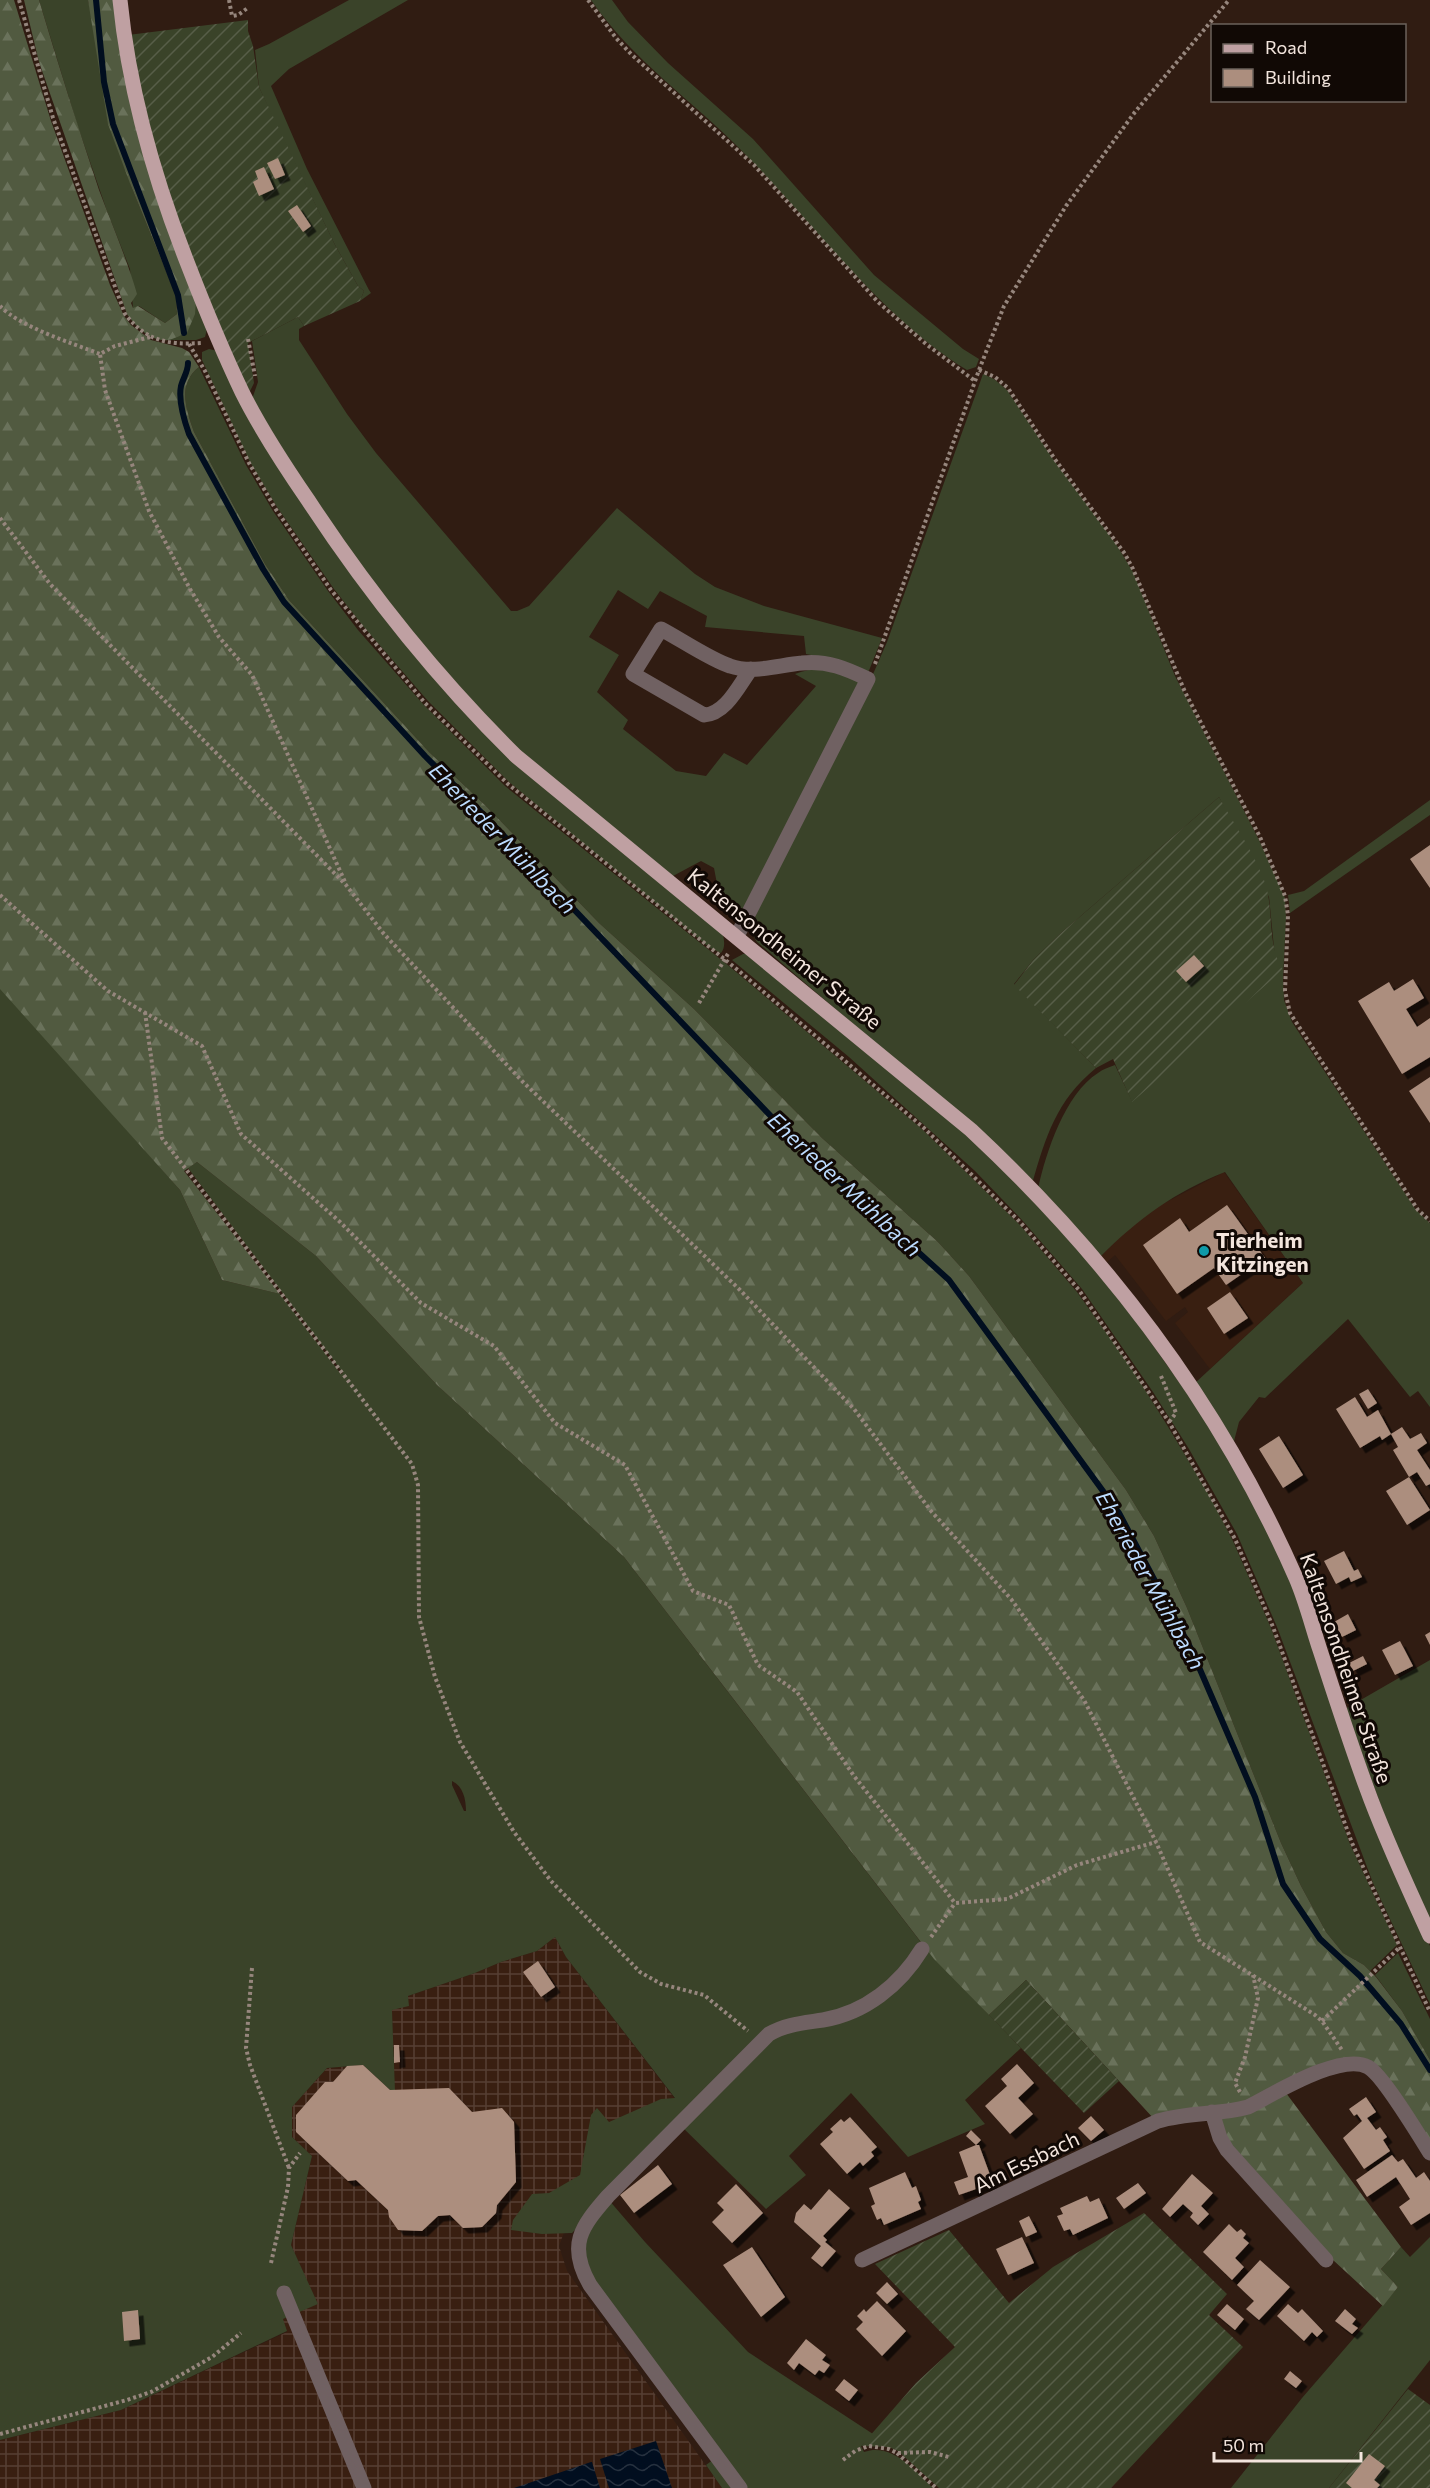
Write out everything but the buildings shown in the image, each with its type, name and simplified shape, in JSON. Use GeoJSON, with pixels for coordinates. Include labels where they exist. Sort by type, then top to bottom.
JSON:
{"type":"FeatureCollection","features":[{"type":"Feature","properties":{"kind":"main road","name":"Kaltensondheimer Straße"},"geometry":{"type":"LineString","coordinates":[[120,0],[133,87],[145,135],[177,236],[215,332],[243,394],[321,521],[399,627],[475,715],[516,756],[947,1108],[1003,1160],[1078,1238],[1138,1312],[1217,1427],[1241,1467],[1297,1581],[1367,1790],[1430,1936]]}},
{"type":"Feature","properties":{"kind":"street"},"geometry":{"type":"LineString","coordinates":[[737,936],[868,678],[840,666],[824,663],[804,662],[751,669],[730,666],[661,629],[633,674],[704,715],[712,715],[723,708],[751,669]]}},
{"type":"Feature","properties":{"kind":"street"},"geometry":{"type":"LineString","coordinates":[[740,2488],[590,2285],[581,2267],[578,2243],[583,2227],[608,2196],[761,2041],[776,2030],[794,2024],[844,2016],[863,2006],[901,1980],[922,1949]]}},
{"type":"Feature","properties":{"kind":"street"},"geometry":{"type":"LineString","coordinates":[[1350,2063],[1361,2064],[1376,2073],[1430,2153]]}},
{"type":"Feature","properties":{"kind":"street","name":"Am Essbach"},"geometry":{"type":"LineString","coordinates":[[862,2260],[1158,2121],[1186,2114],[1248,2107],[1316,2074],[1350,2063]]}},
{"type":"Feature","properties":{"kind":"street"},"geometry":{"type":"LineString","coordinates":[[1212,2112],[1220,2138],[1227,2150],[1326,2260]]}},
{"type":"Feature","properties":{"kind":"street"},"geometry":{"type":"LineString","coordinates":[[284,2293],[364,2488]]}},
{"type":"Feature","properties":{"kind":"path"},"geometry":{"type":"LineString","coordinates":[[19,0],[53,118],[112,284],[125,314],[139,330],[150,337],[166,342],[189,344],[274,508],[331,590],[425,704],[508,784],[725,960],[924,1128],[1020,1222],[1079,1290],[1169,1422],[1211,1494],[1250,1573],[1273,1628],[1352,1843],[1430,2012]]}},
{"type":"Feature","properties":{"kind":"path"},"geometry":{"type":"LineString","coordinates":[[230,0],[232,16],[238,15],[249,7]]}},
{"type":"Feature","properties":{"kind":"path"},"geometry":{"type":"LineString","coordinates":[[588,0],[631,54],[754,165],[878,302],[926,344],[975,381]]}},
{"type":"Feature","properties":{"kind":"path"},"geometry":{"type":"LineString","coordinates":[[868,678],[884,641],[975,381],[1004,306],[1066,206],[1135,112],[1229,0]]}},
{"type":"Feature","properties":{"kind":"path"},"geometry":{"type":"LineString","coordinates":[[0,306],[7,313],[50,334],[100,354],[115,346],[150,337]]}},
{"type":"Feature","properties":{"kind":"path"},"geometry":{"type":"LineString","coordinates":[[100,354],[105,390],[149,511],[190,589],[219,637],[252,675],[346,885]]}},
{"type":"Feature","properties":{"kind":"path"},"geometry":{"type":"LineString","coordinates":[[979,370],[995,377],[1008,388],[1054,458],[1125,554],[1133,569],[1185,692],[1260,837],[1285,896],[1288,915],[1285,991],[1294,1022],[1418,1210],[1430,1221]]}},
{"type":"Feature","properties":{"kind":"path"},"geometry":{"type":"LineString","coordinates":[[0,518],[50,584],[346,885],[384,934],[523,1083],[740,1290],[854,1409],[931,1511],[1011,1599],[1084,1700],[1156,1842],[1200,1942],[1253,1974],[1322,2021],[1350,2063]]}},
{"type":"Feature","properties":{"kind":"path"},"geometry":{"type":"LineString","coordinates":[[0,895],[108,991],[202,1046],[241,1134],[340,1222],[421,1303],[494,1346],[555,1423],[625,1465],[693,1591],[729,1605],[758,1665],[797,1692],[854,1776],[955,1903]]}},
{"type":"Feature","properties":{"kind":"path"},"geometry":{"type":"LineString","coordinates":[[699,1003],[737,936]]}},
{"type":"Feature","properties":{"kind":"path"},"geometry":{"type":"LineString","coordinates":[[145,1012],[162,1138],[412,1464],[418,1485],[419,1617],[422,1631],[435,1677],[460,1742],[480,1777],[514,1832],[551,1881],[640,1972],[661,1984],[704,1995],[761,2041]]}},
{"type":"Feature","properties":{"kind":"path"},"geometry":{"type":"LineString","coordinates":[[1157,1369],[1175,1407],[1176,1413],[1169,1422]]}},
{"type":"Feature","properties":{"kind":"path"},"geometry":{"type":"LineString","coordinates":[[922,1949],[955,1903],[1007,1899],[1077,1865],[1156,1842]]}},
{"type":"Feature","properties":{"kind":"path"},"geometry":{"type":"LineString","coordinates":[[1322,2021],[1400,1947]]}},
{"type":"Feature","properties":{"kind":"path"},"geometry":{"type":"LineString","coordinates":[[252,1968],[246,2048],[250,2065],[289,2168],[288,2187],[271,2263]]}},
{"type":"Feature","properties":{"kind":"path"},"geometry":{"type":"LineString","coordinates":[[1248,2107],[1235,2083],[1245,2057],[1258,1998],[1253,1974]]}},
{"type":"Feature","properties":{"kind":"path"},"geometry":{"type":"LineString","coordinates":[[289,2168],[300,2152]]}},
{"type":"Feature","properties":{"kind":"path"},"geometry":{"type":"LineString","coordinates":[[0,2434],[151,2392],[212,2357],[241,2333]]}},
{"type":"Feature","properties":{"kind":"path"},"geometry":{"type":"LineString","coordinates":[[843,2460],[855,2451],[869,2446],[889,2449],[897,2453],[936,2488]]}},
{"type":"Feature","properties":{"kind":"path"},"geometry":{"type":"LineString","coordinates":[[897,2453],[930,2452],[949,2457]]}},
{"type":"Feature","properties":{"kind":"shaded area"},"geometry":{"type":"Polygon","coordinates":[[[1224,1172],[1303,1283],[1210,1369],[1175,1323],[1188,1312],[1185,1307],[1166,1321],[1115,1255],[1106,1263],[1101,1256],[1132,1225],[1153,1209],[1224,1172]]]}},
{"type":"Feature","properties":{"kind":"shaded area"},"geometry":{"type":"Polygon","coordinates":[[[555,1937],[566,1957],[675,2099],[567,2224],[559,2246],[567,2271],[722,2488],[0,2488],[0,2440],[121,2410],[287,2332],[282,2319],[317,2304],[291,2245],[312,2156],[292,2137],[292,2107],[327,2068],[363,2065],[390,2090],[394,2090],[392,2010],[408,1996],[537,1951],[555,1937]]]}},
{"type":"Feature","properties":{"kind":"green space"},"geometry":{"type":"Polygon","coordinates":[[[0,0],[14,0],[51,121],[110,285],[124,316],[131,325],[151,340],[189,352],[199,367],[188,381],[185,397],[194,432],[265,564],[289,600],[429,752],[487,807],[599,923],[694,1009],[822,1138],[938,1242],[969,1276],[1126,1490],[1154,1536],[1187,1608],[1281,1843],[1301,1886],[1326,1932],[1343,1953],[1364,1965],[1376,1977],[1402,2011],[1430,2060],[1430,2147],[1362,2059],[1286,2093],[1401,2247],[1381,2269],[1398,2287],[1383,2306],[1333,2260],[1230,2147],[1214,2108],[1155,2120],[1026,1980],[989,2015],[934,1959],[624,1557],[437,1385],[316,1256],[197,1162],[184,1171],[280,1294],[222,1280],[180,1190],[0,989],[0,0]]]}},
{"type":"Feature","properties":{"kind":"green space"},"geometry":{"type":"Polygon","coordinates":[[[24,0],[39,0],[99,190],[137,294],[131,303],[133,308],[138,306],[165,323],[177,314],[176,296],[108,124],[88,0],[117,0],[196,300],[195,314],[187,333],[173,339],[162,340],[150,336],[139,328],[127,314],[39,62],[24,0]]]}},
{"type":"Feature","properties":{"kind":"green space"},"geometry":{"type":"Polygon","coordinates":[[[39,0],[88,0],[131,186],[176,296],[177,314],[165,323],[139,306],[133,309],[130,269],[77,124],[39,0]]]}},
{"type":"Feature","properties":{"kind":"green space"},"geometry":{"type":"Polygon","coordinates":[[[349,0],[408,0],[289,69],[271,86],[307,169],[371,293],[360,301],[364,291],[358,286],[335,245],[259,87],[255,50],[349,0]]]}},
{"type":"Feature","properties":{"kind":"green space"},"geometry":{"type":"Polygon","coordinates":[[[591,0],[612,0],[628,22],[668,63],[753,139],[874,275],[963,349],[979,359],[976,367],[967,370],[936,349],[877,297],[742,151],[625,42],[591,0]]]}},
{"type":"Feature","properties":{"kind":"green space"},"geometry":{"type":"Polygon","coordinates":[[[248,20],[259,87],[335,245],[358,286],[364,291],[360,301],[304,326],[298,317],[248,343],[254,383],[249,393],[227,348],[164,185],[128,35],[248,20]]]}},
{"type":"Feature","properties":{"kind":"green space"},"geometry":{"type":"Polygon","coordinates":[[[196,300],[207,329],[205,337],[196,340],[166,340],[187,332],[196,300]]]}},
{"type":"Feature","properties":{"kind":"green space"},"geometry":{"type":"Polygon","coordinates":[[[298,317],[304,326],[299,329],[299,340],[347,414],[376,453],[511,611],[529,606],[617,508],[695,574],[715,587],[764,606],[882,638],[868,673],[839,661],[806,654],[804,636],[705,627],[707,616],[660,591],[648,609],[618,590],[589,637],[619,655],[597,692],[628,720],[623,729],[676,771],[706,776],[724,753],[747,765],[816,686],[795,674],[822,669],[838,672],[864,682],[748,907],[732,910],[720,900],[714,868],[701,861],[673,876],[518,751],[438,670],[331,528],[252,399],[258,382],[252,341],[298,317]]]}},
{"type":"Feature","properties":{"kind":"green space"},"geometry":{"type":"Polygon","coordinates":[[[209,349],[218,351],[241,396],[437,677],[721,927],[724,944],[721,953],[710,948],[509,782],[428,701],[363,626],[334,589],[277,507],[250,462],[202,360],[202,352],[209,349]]]}},
{"type":"Feature","properties":{"kind":"green space"},"geometry":{"type":"Polygon","coordinates":[[[199,367],[246,465],[273,511],[358,630],[423,704],[505,786],[729,966],[922,1129],[1020,1225],[1077,1292],[1130,1366],[1209,1495],[1233,1541],[1271,1628],[1350,1844],[1397,1945],[1370,1971],[1343,1953],[1326,1932],[1301,1886],[1281,1843],[1187,1608],[1154,1536],[1126,1490],[969,1276],[938,1242],[822,1138],[694,1009],[599,923],[487,807],[429,752],[289,600],[265,564],[194,432],[185,397],[188,381],[199,367]]]}},
{"type":"Feature","properties":{"kind":"green space"},"geometry":{"type":"Polygon","coordinates":[[[983,374],[994,379],[1007,390],[1053,459],[1116,544],[1133,572],[1175,676],[1259,840],[1285,898],[1284,1000],[1292,1022],[1416,1210],[1430,1223],[1430,1407],[1418,1391],[1410,1397],[1348,1319],[1265,1398],[1259,1397],[1239,1422],[1233,1445],[1194,1384],[1303,1283],[1225,1172],[1190,1188],[1158,1207],[1101,1256],[1038,1189],[1046,1158],[1059,1125],[1086,1082],[1115,1065],[1132,1101],[1275,958],[1269,897],[1219,797],[1061,933],[1034,959],[1014,984],[1096,1068],[1071,1093],[1054,1120],[1032,1184],[949,1106],[757,942],[750,931],[762,899],[887,642],[983,374]]]}},
{"type":"Feature","properties":{"kind":"green space"},"geometry":{"type":"Polygon","coordinates":[[[1219,797],[1260,869],[1267,891],[1274,949],[1283,970],[1132,1102],[1113,1059],[1096,1068],[1014,985],[1034,959],[1061,933],[1219,797]]]}},
{"type":"Feature","properties":{"kind":"green space"},"geometry":{"type":"Polygon","coordinates":[[[1430,800],[1430,815],[1290,913],[1288,895],[1304,891],[1430,800]]]}},
{"type":"Feature","properties":{"kind":"green space"},"geometry":{"type":"Polygon","coordinates":[[[743,954],[751,954],[966,1132],[1099,1269],[1213,1430],[1240,1475],[1292,1582],[1389,1857],[1430,1946],[1430,2004],[1373,1883],[1277,1627],[1237,1534],[1189,1449],[1153,1392],[1082,1289],[1022,1220],[975,1171],[849,1057],[732,960],[743,954]]]}},
{"type":"Feature","properties":{"kind":"green space"},"geometry":{"type":"Polygon","coordinates":[[[0,986],[180,1190],[222,1280],[280,1294],[341,1374],[343,1373],[188,1168],[197,1162],[316,1256],[437,1385],[624,1557],[923,1945],[863,2004],[776,2027],[572,2233],[542,2234],[511,2230],[513,2220],[532,2194],[549,2193],[580,2175],[591,2115],[597,2108],[609,2122],[661,2099],[675,2098],[566,1957],[555,1937],[537,1951],[408,1996],[409,2006],[392,2010],[395,2091],[390,2090],[363,2065],[327,2068],[292,2107],[292,2137],[312,2156],[291,2245],[318,2304],[283,2319],[287,2331],[121,2410],[0,2440],[0,986]],[[452,1781],[464,1811],[466,1811],[463,1793],[452,1781]]]}},
{"type":"Feature","properties":{"kind":"green space"},"geometry":{"type":"Polygon","coordinates":[[[1430,1660],[1430,1927],[1408,1878],[1345,1709],[1430,1660]]]}},
{"type":"Feature","properties":{"kind":"green space"},"geometry":{"type":"Polygon","coordinates":[[[925,1948],[1021,2048],[965,2100],[985,2124],[908,2157],[851,2093],[789,2156],[806,2175],[766,2209],[679,2124],[769,2036],[843,2018],[925,1948]]]}},
{"type":"Feature","properties":{"kind":"green space"},"geometry":{"type":"Polygon","coordinates":[[[1398,1953],[1430,2019],[1430,2060],[1402,2011],[1375,1975],[1398,1953]]]}},
{"type":"Feature","properties":{"kind":"green space"},"geometry":{"type":"Polygon","coordinates":[[[1026,1980],[1119,2081],[1084,2113],[989,2015],[1026,1980]]]}},
{"type":"Feature","properties":{"kind":"green space"},"geometry":{"type":"Polygon","coordinates":[[[608,2199],[748,2352],[873,2434],[861,2446],[864,2452],[884,2451],[894,2455],[903,2460],[933,2488],[744,2488],[592,2284],[580,2244],[608,2199]]]}},
{"type":"Feature","properties":{"kind":"green space"},"geometry":{"type":"Polygon","coordinates":[[[1144,2213],[1227,2294],[1209,2315],[1243,2347],[1111,2488],[939,2488],[898,2451],[889,2447],[861,2446],[916,2383],[955,2347],[875,2264],[949,2230],[1009,2303],[1053,2267],[1144,2213]]]}},
{"type":"Feature","properties":{"kind":"green space"},"geometry":{"type":"Polygon","coordinates":[[[1430,2237],[1430,2360],[1329,2488],[1231,2488],[1302,2398],[1398,2287],[1381,2269],[1401,2247],[1410,2257],[1430,2237]]]}},
{"type":"Feature","properties":{"kind":"green space"},"geometry":{"type":"Polygon","coordinates":[[[1408,2389],[1430,2405],[1430,2488],[1329,2488],[1408,2389]]]}},
{"type":"Feature","properties":{"kind":"green space"},"geometry":{"type":"Polygon","coordinates":[[[714,2459],[736,2488],[722,2488],[706,2465],[714,2459]]]}},
{"type":"Feature","properties":{"kind":"water"},"geometry":{"type":"Polygon","coordinates":[[[656,2441],[672,2488],[609,2488],[600,2459],[656,2441]]]}},
{"type":"Feature","properties":{"kind":"water"},"geometry":{"type":"Polygon","coordinates":[[[591,2462],[600,2488],[514,2488],[591,2462]]]}},
{"type":"Feature","properties":{"kind":"waterway","name":"Eherieder Mühlbach"},"geometry":{"type":"LineString","coordinates":[[96,0],[104,82],[113,124],[178,295],[184,333]]}},
{"type":"Feature","properties":{"kind":"waterway","name":"Eherieder Mühlbach"},"geometry":{"type":"LineString","coordinates":[[188,363],[180,398],[189,434],[263,569],[284,602],[425,756],[786,1132],[949,1280],[1119,1513],[1192,1651],[1255,1797],[1283,1884],[1320,1939],[1360,1976],[1401,2024],[1430,2070]]}},
{"type":"Feature","properties":{"kind":"place","name":"Tierheim Kitzingen"},"geometry":{"type":"Point","coordinates":[1204,1251]}}]}
